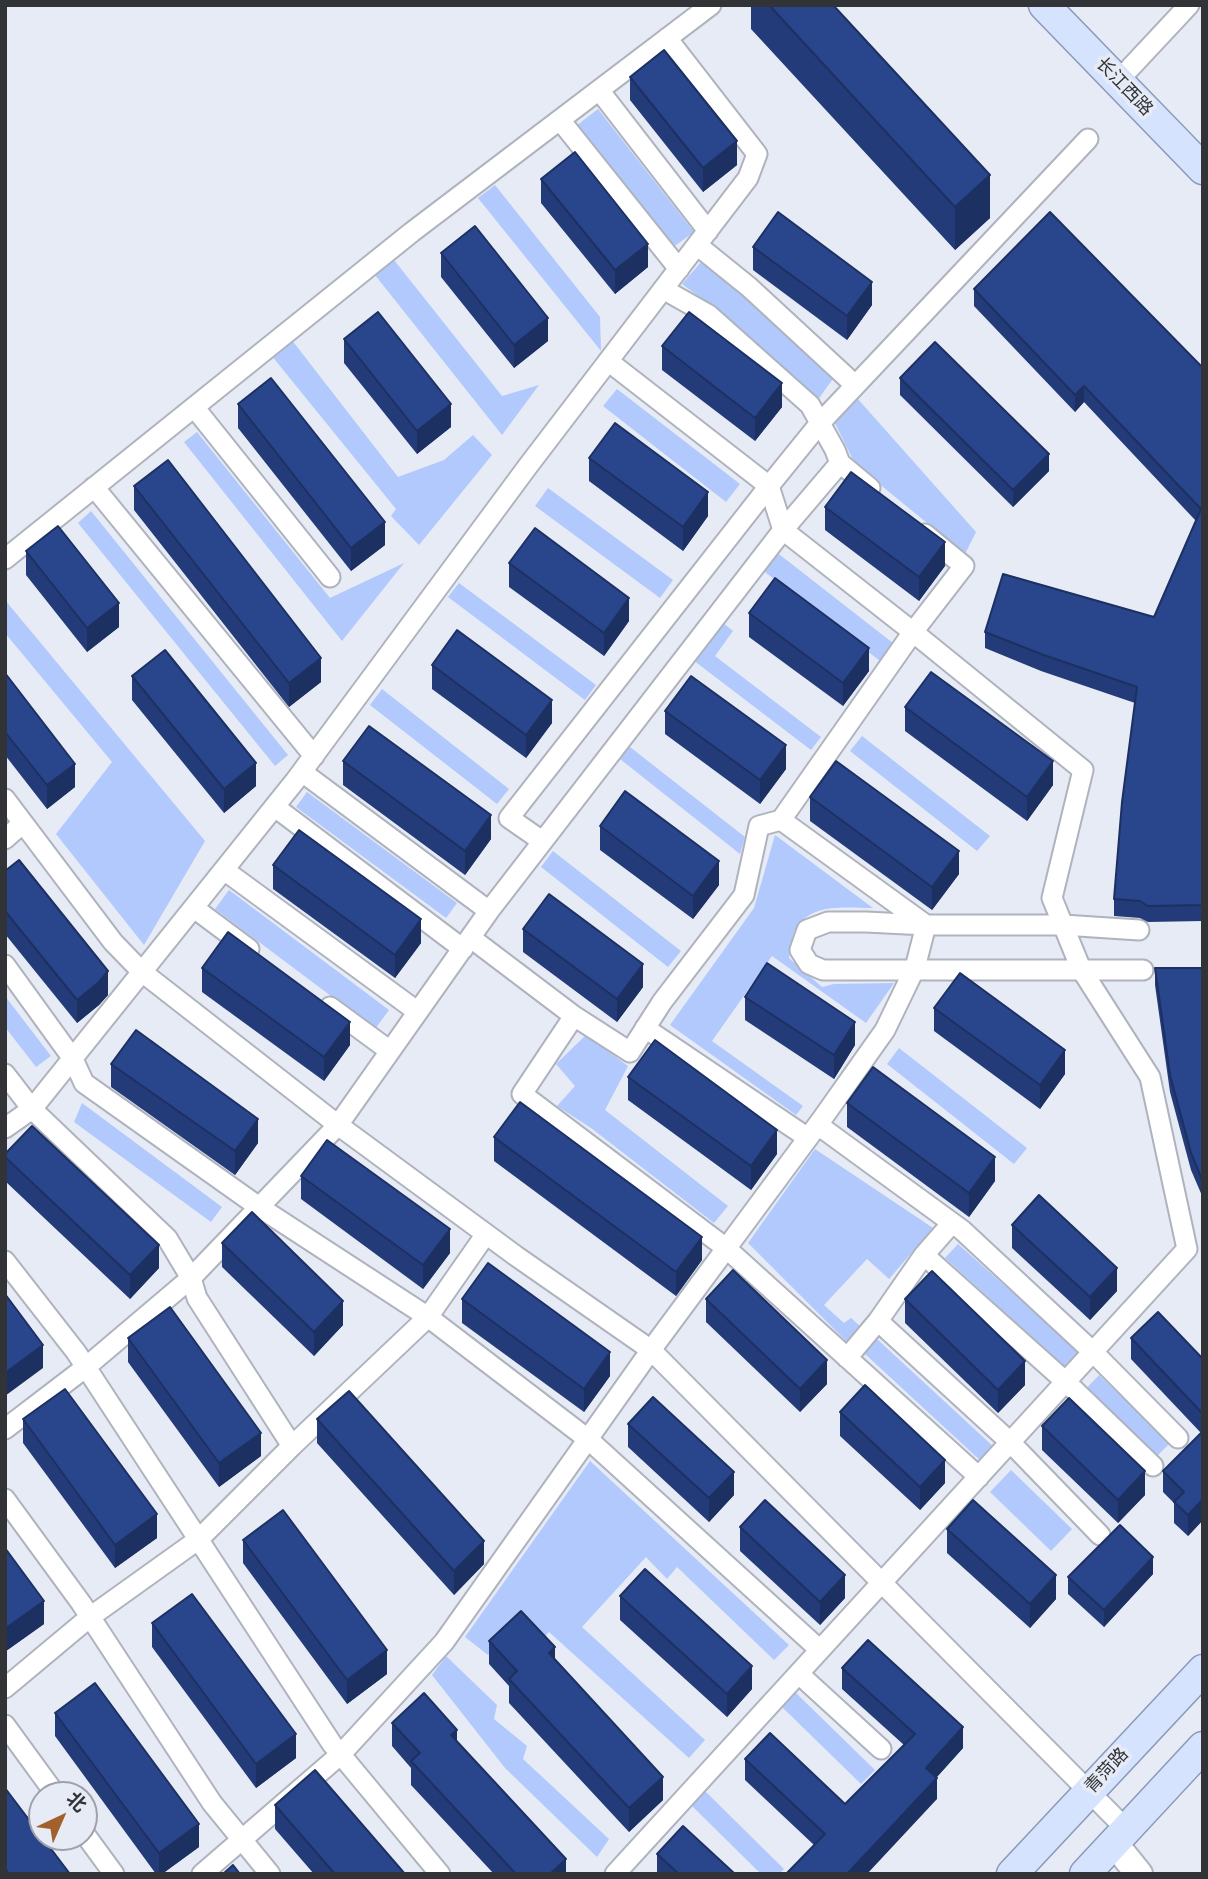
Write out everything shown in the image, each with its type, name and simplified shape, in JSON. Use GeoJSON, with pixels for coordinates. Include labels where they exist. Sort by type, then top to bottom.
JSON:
{"type":"FeatureCollection","features":[{"type":"Feature","properties":{"kind":"main road","name":"长江西路"},"geometry":{"type":"LineString","coordinates":[[1044,5],[1203,169]]}},
{"type":"Feature","properties":{"kind":"main road","name":"青菏路"},"geometry":{"type":"LineString","coordinates":[[1013,1874],[1203,1670]]}},
{"type":"Feature","properties":{"kind":"main road"},"geometry":{"type":"LineString","coordinates":[[1085,1874],[1203,1747]]}},
{"type":"Feature","properties":{"kind":"street"},"geometry":{"type":"LineString","coordinates":[[5,559],[412,232],[711,5]]}},
{"type":"Feature","properties":{"kind":"street"},"geometry":{"type":"LineString","coordinates":[[1118,81],[1189,5]]}},
{"type":"Feature","properties":{"kind":"street"},"geometry":{"type":"LineString","coordinates":[[5,1128],[33,1109],[275,807],[528,466],[748,178],[757,154],[667,38]]}},
{"type":"Feature","properties":{"kind":"street"},"geometry":{"type":"LineString","coordinates":[[599,90],[703,238],[749,287],[856,385]]}},
{"type":"Feature","properties":{"kind":"street"},"geometry":{"type":"LineString","coordinates":[[560,120],[679,269]]}},
{"type":"Feature","properties":{"kind":"street"},"geometry":{"type":"LineString","coordinates":[[542,841],[509,818],[820,423],[1088,139]]}},
{"type":"Feature","properties":{"kind":"street"},"geometry":{"type":"LineString","coordinates":[[663,289],[709,315],[810,405],[840,463],[881,497]]}},
{"type":"Feature","properties":{"kind":"street"},"geometry":{"type":"LineString","coordinates":[[608,361],[769,486],[783,530],[1083,770],[1052,898],[1081,969],[1150,1077],[1187,1249],[615,1874]]}},
{"type":"Feature","properties":{"kind":"street"},"geometry":{"type":"LineString","coordinates":[[194,407],[330,577]]}},
{"type":"Feature","properties":{"kind":"street"},"geometry":{"type":"LineString","coordinates":[[5,1429],[86,1367],[191,1278],[338,1125],[489,911],[542,841],[783,530],[840,463]]}},
{"type":"Feature","properties":{"kind":"street"},"geometry":{"type":"LineString","coordinates":[[94,487],[308,764],[489,911]]}},
{"type":"Feature","properties":{"kind":"street"},"geometry":{"type":"LineString","coordinates":[[275,807],[467,944],[629,1052],[662,1002],[744,895],[759,826],[781,820],[913,632],[964,566],[912,523]]}},
{"type":"Feature","properties":{"kind":"street"},"geometry":{"type":"LineString","coordinates":[[5,799],[113,942],[142,972],[338,1125],[486,1234],[651,1350],[1088,1791],[1120,1836],[1139,1874]]}},
{"type":"Feature","properties":{"kind":"street"},"geometry":{"type":"LineString","coordinates":[[781,820],[926,925]]}},
{"type":"Feature","properties":{"kind":"street"},"geometry":{"type":"LineString","coordinates":[[5,839],[23,823]]}},
{"type":"Feature","properties":{"kind":"street"},"geometry":{"type":"LineString","coordinates":[[224,870],[418,1012]]}},
{"type":"Feature","properties":{"kind":"street"},"geometry":{"type":"LineString","coordinates":[[194,908],[259,956]]}},
{"type":"Feature","properties":{"kind":"street"},"geometry":{"type":"LineString","coordinates":[[1139,930],[1063,925],[828,922],[807,930],[800,950],[809,964],[824,970],[1143,970]]}},
{"type":"Feature","properties":{"kind":"street"},"geometry":{"type":"LineString","coordinates":[[202,1874],[341,1754],[444,1642],[651,1350],[885,1030],[915,968],[926,925]]}},
{"type":"Feature","properties":{"kind":"street"},"geometry":{"type":"LineString","coordinates":[[5,965],[73,1059],[84,1083],[259,1207],[428,1317],[589,1440],[820,1650]]}},
{"type":"Feature","properties":{"kind":"street"},"geometry":{"type":"LineString","coordinates":[[314,995],[390,1051]]}},
{"type":"Feature","properties":{"kind":"street"},"geometry":{"type":"LineString","coordinates":[[574,1016],[522,1094],[726,1248],[979,1477]]}},
{"type":"Feature","properties":{"kind":"street"},"geometry":{"type":"LineString","coordinates":[[645,1028],[813,1131],[952,1223],[1093,1352],[1178,1438]]}},
{"type":"Feature","properties":{"kind":"street"},"geometry":{"type":"LineString","coordinates":[[5,1074],[33,1109],[167,1238],[191,1278],[197,1298],[292,1446]]}},
{"type":"Feature","properties":{"kind":"street"},"geometry":{"type":"LineString","coordinates":[[847,1358],[878,1321],[924,1255],[952,1223]]}},
{"type":"Feature","properties":{"kind":"street"},"geometry":{"type":"LineString","coordinates":[[5,1688],[90,1617],[199,1539],[428,1317],[486,1234]]}},
{"type":"Feature","properties":{"kind":"street"},"geometry":{"type":"LineString","coordinates":[[924,1255],[1066,1382],[1153,1466]]}},
{"type":"Feature","properties":{"kind":"street"},"geometry":{"type":"LineString","coordinates":[[5,1261],[86,1367],[332,1744],[440,1874]]}},
{"type":"Feature","properties":{"kind":"street"},"geometry":{"type":"LineString","coordinates":[[878,1321],[1010,1443],[1100,1535]]}},
{"type":"Feature","properties":{"kind":"street"},"geometry":{"type":"LineString","coordinates":[[5,1499],[90,1617],[212,1803],[270,1874]]}},
{"type":"Feature","properties":{"kind":"street"},"geometry":{"type":"LineString","coordinates":[[799,1674],[881,1749]]}},
{"type":"Feature","properties":{"kind":"street"},"geometry":{"type":"LineString","coordinates":[[5,1725],[46,1781]]}},
{"type":"Feature","properties":{"kind":"street"},"geometry":{"type":"LineString","coordinates":[[97,1851],[114,1874]]}},
{"type":"Feature","properties":{"kind":"shaded area"},"geometry":{"type":"Polygon","coordinates":[[[598,109],[694,232],[672,248],[576,126],[598,109]]]}},
{"type":"Feature","properties":{"kind":"shaded area"},"geometry":{"type":"Polygon","coordinates":[[[495,185],[600,317],[601,351],[478,198],[495,185]]]}},
{"type":"Feature","properties":{"kind":"shaded area"},"geometry":{"type":"Polygon","coordinates":[[[394,260],[502,396],[539,385],[502,435],[375,275],[394,260]]]}},
{"type":"Feature","properties":{"kind":"shaded area"},"geometry":{"type":"Polygon","coordinates":[[[702,261],[835,376],[817,401],[722,314],[682,284],[702,261]]]}},
{"type":"Feature","properties":{"kind":"shaded area"},"geometry":{"type":"Polygon","coordinates":[[[291,339],[398,477],[444,460],[473,435],[492,455],[419,545],[391,516],[396,509],[271,355],[291,339]]]}},
{"type":"Feature","properties":{"kind":"shaded area"},"geometry":{"type":"Polygon","coordinates":[[[617,389],[740,484],[726,502],[603,406],[617,389]]]}},
{"type":"Feature","properties":{"kind":"shaded area"},"geometry":{"type":"Polygon","coordinates":[[[857,398],[976,532],[965,554],[855,464],[834,421],[857,398]]]}},
{"type":"Feature","properties":{"kind":"shaded area"},"geometry":{"type":"Polygon","coordinates":[[[197,432],[330,598],[404,563],[342,641],[184,442],[197,432]]]}},
{"type":"Feature","properties":{"kind":"shaded area"},"geometry":{"type":"Polygon","coordinates":[[[548,488],[673,580],[660,598],[535,506],[548,488]]]}},
{"type":"Feature","properties":{"kind":"shaded area"},"geometry":{"type":"Polygon","coordinates":[[[91,511],[288,755],[275,766],[78,523],[91,511]]]}},
{"type":"Feature","properties":{"kind":"shaded area"},"geometry":{"type":"Polygon","coordinates":[[[775,551],[898,647],[884,664],[761,569],[775,551]]]}},
{"type":"Feature","properties":{"kind":"shaded area"},"geometry":{"type":"Polygon","coordinates":[[[459,583],[596,685],[585,700],[448,597],[459,583]]]}},
{"type":"Feature","properties":{"kind":"shaded area"},"geometry":{"type":"Polygon","coordinates":[[[5,600],[205,841],[144,945],[56,834],[112,762],[5,633],[5,600]]]}},
{"type":"Feature","properties":{"kind":"shaded area"},"geometry":{"type":"Polygon","coordinates":[[[722,622],[733,631],[715,656],[821,737],[811,750],[693,660],[722,622]]]}},
{"type":"Feature","properties":{"kind":"shaded area"},"geometry":{"type":"Polygon","coordinates":[[[382,689],[509,789],[497,804],[370,705],[382,689]]]}},
{"type":"Feature","properties":{"kind":"shaded area"},"geometry":{"type":"Polygon","coordinates":[[[862,736],[990,836],[977,851],[850,751],[862,736]]]}},
{"type":"Feature","properties":{"kind":"shaded area"},"geometry":{"type":"Polygon","coordinates":[[[630,747],[745,837],[740,854],[620,759],[630,747]]]}},
{"type":"Feature","properties":{"kind":"shaded area"},"geometry":{"type":"Polygon","coordinates":[[[307,792],[457,903],[446,918],[296,807],[307,792]]]}},
{"type":"Feature","properties":{"kind":"shaded area"},"geometry":{"type":"Polygon","coordinates":[[[775,835],[873,908],[829,908],[810,915],[795,930],[789,958],[822,987],[834,984],[894,983],[866,1023],[772,956],[712,1041],[803,1106],[796,1115],[670,1025],[754,908],[775,835]]]}},
{"type":"Feature","properties":{"kind":"shaded area"},"geometry":{"type":"Polygon","coordinates":[[[553,851],[681,951],[668,967],[541,867],[553,851]]]}},
{"type":"Feature","properties":{"kind":"shaded area"},"geometry":{"type":"Polygon","coordinates":[[[229,890],[389,1010],[375,1029],[215,909],[229,890]]]}},
{"type":"Feature","properties":{"kind":"shaded area"},"geometry":{"type":"Polygon","coordinates":[[[5,996],[51,1056],[36,1067],[5,1027],[5,996]]]}},
{"type":"Feature","properties":{"kind":"shaded area"},"geometry":{"type":"Polygon","coordinates":[[[586,1035],[628,1066],[605,1110],[728,1206],[714,1223],[591,1128],[557,1106],[575,1086],[556,1064],[586,1035]]]}},
{"type":"Feature","properties":{"kind":"shaded area"},"geometry":{"type":"Polygon","coordinates":[[[899,1048],[1027,1148],[1014,1164],[887,1064],[899,1048]]]}},
{"type":"Feature","properties":{"kind":"shaded area"},"geometry":{"type":"Polygon","coordinates":[[[82,1103],[222,1207],[211,1222],[74,1122],[82,1103]]]}},
{"type":"Feature","properties":{"kind":"shaded area"},"geometry":{"type":"Polygon","coordinates":[[[815,1149],[933,1228],[889,1279],[867,1259],[824,1305],[844,1323],[851,1318],[860,1326],[847,1342],[748,1243],[815,1149]]]}},
{"type":"Feature","properties":{"kind":"shaded area"},"geometry":{"type":"Polygon","coordinates":[[[958,1244],[1079,1352],[1065,1367],[945,1258],[958,1244]]]}},
{"type":"Feature","properties":{"kind":"shaded area"},"geometry":{"type":"Polygon","coordinates":[[[877,1339],[996,1449],[983,1463],[864,1353],[877,1339]]]}},
{"type":"Feature","properties":{"kind":"shaded area"},"geometry":{"type":"Polygon","coordinates":[[[1099,1375],[1170,1443],[1156,1457],[1085,1390],[1099,1375]]]}},
{"type":"Feature","properties":{"kind":"shaded area"},"geometry":{"type":"Polygon","coordinates":[[[590,1461],[789,1645],[774,1660],[677,1567],[667,1579],[646,1557],[582,1627],[705,1740],[689,1758],[549,1632],[539,1643],[518,1625],[488,1655],[465,1637],[590,1461]]]}},
{"type":"Feature","properties":{"kind":"shaded area"},"geometry":{"type":"Polygon","coordinates":[[[1011,1470],[1072,1529],[1051,1551],[990,1492],[1011,1470]]]}},
{"type":"Feature","properties":{"kind":"shaded area"},"geometry":{"type":"Polygon","coordinates":[[[446,1656],[497,1705],[494,1719],[527,1746],[523,1759],[609,1839],[597,1857],[505,1768],[432,1675],[446,1656]]]}},
{"type":"Feature","properties":{"kind":"shaded area"},"geometry":{"type":"Polygon","coordinates":[[[795,1692],[875,1770],[861,1784],[782,1707],[795,1692]]]}},
{"type":"Feature","properties":{"kind":"shaded area"},"geometry":{"type":"Polygon","coordinates":[[[705,1791],[784,1869],[779,1874],[761,1874],[691,1805],[705,1791]]]}},
{"type":"Feature","properties":{"kind":"building"},"geometry":{"type":"Polygon","coordinates":[[[769,5],[833,5],[990,175],[955,207],[769,5]]]}},
{"type":"Feature","properties":{"kind":"building"},"geometry":{"type":"Polygon","coordinates":[[[664,50],[737,141],[703,168],[630,77],[664,50]]]}},
{"type":"Feature","properties":{"kind":"building"},"geometry":{"type":"Polygon","coordinates":[[[575,152],[648,244],[615,270],[541,179],[575,152]]]}},
{"type":"Feature","properties":{"kind":"building"},"geometry":{"type":"Polygon","coordinates":[[[778,212],[872,282],[847,316],[753,247],[778,212]]]}},
{"type":"Feature","properties":{"kind":"building"},"geometry":{"type":"Polygon","coordinates":[[[1050,212],[1203,368],[1203,905],[1148,906],[1140,901],[1114,899],[1122,802],[1137,687],[985,632],[1003,574],[1154,617],[1201,509],[1084,386],[1075,395],[974,289],[1050,212]]]}},
{"type":"Feature","properties":{"kind":"building"},"geometry":{"type":"Polygon","coordinates":[[[475,226],[548,318],[514,345],[441,253],[475,226]]]}},
{"type":"Feature","properties":{"kind":"building"},"geometry":{"type":"Polygon","coordinates":[[[378,312],[451,404],[417,431],[344,339],[378,312]]]}},
{"type":"Feature","properties":{"kind":"building"},"geometry":{"type":"Polygon","coordinates":[[[689,312],[782,383],[755,418],[662,346],[689,312]]]}},
{"type":"Feature","properties":{"kind":"building"},"geometry":{"type":"Polygon","coordinates":[[[935,342],[1049,454],[1013,490],[900,378],[935,342]]]}},
{"type":"Feature","properties":{"kind":"building"},"geometry":{"type":"Polygon","coordinates":[[[271,378],[385,522],[351,548],[238,404],[271,378]]]}},
{"type":"Feature","properties":{"kind":"building"},"geometry":{"type":"Polygon","coordinates":[[[615,423],[708,492],[683,527],[589,458],[615,423]]]}},
{"type":"Feature","properties":{"kind":"building"},"geometry":{"type":"Polygon","coordinates":[[[168,460],[321,658],[289,683],[134,486],[168,460]]]}},
{"type":"Feature","properties":{"kind":"building"},"geometry":{"type":"Polygon","coordinates":[[[851,472],[945,542],[919,577],[825,507],[851,472]]]}},
{"type":"Feature","properties":{"kind":"building"},"geometry":{"type":"Polygon","coordinates":[[[58,526],[119,603],[87,628],[26,551],[58,526]]]}},
{"type":"Feature","properties":{"kind":"building"},"geometry":{"type":"Polygon","coordinates":[[[535,528],[629,598],[604,633],[509,563],[535,528]]]}},
{"type":"Feature","properties":{"kind":"building"},"geometry":{"type":"Polygon","coordinates":[[[775,578],[869,648],[843,683],[749,613],[775,578]]]}},
{"type":"Feature","properties":{"kind":"building"},"geometry":{"type":"Polygon","coordinates":[[[457,630],[552,700],[526,735],[432,665],[457,630]]]}},
{"type":"Feature","properties":{"kind":"building"},"geometry":{"type":"Polygon","coordinates":[[[165,650],[256,763],[224,789],[132,676],[165,650]]]}},
{"type":"Feature","properties":{"kind":"building"},"geometry":{"type":"Polygon","coordinates":[[[931,672],[1053,761],[1027,797],[905,707],[931,672]]]}},
{"type":"Feature","properties":{"kind":"building"},"geometry":{"type":"Polygon","coordinates":[[[5,673],[75,764],[47,785],[5,732],[5,673]]]}},
{"type":"Feature","properties":{"kind":"building"},"geometry":{"type":"Polygon","coordinates":[[[691,676],[786,745],[760,780],[665,711],[691,676]]]}},
{"type":"Feature","properties":{"kind":"building"},"geometry":{"type":"Polygon","coordinates":[[[369,726],[491,815],[465,851],[343,761],[369,726]]]}},
{"type":"Feature","properties":{"kind":"building"},"geometry":{"type":"Polygon","coordinates":[[[836,761],[959,851],[932,887],[810,797],[836,761]]]}},
{"type":"Feature","properties":{"kind":"building"},"geometry":{"type":"Polygon","coordinates":[[[625,791],[719,861],[693,896],[600,826],[625,791]]]}},
{"type":"Feature","properties":{"kind":"building"},"geometry":{"type":"Polygon","coordinates":[[[299,830],[421,919],[395,955],[273,865],[299,830]]]}},
{"type":"Feature","properties":{"kind":"building"},"geometry":{"type":"Polygon","coordinates":[[[19,860],[108,971],[77,1000],[5,911],[5,871],[19,860]]]}},
{"type":"Feature","properties":{"kind":"building"},"geometry":{"type":"Polygon","coordinates":[[[549,894],[643,964],[617,999],[523,929],[549,894]]]}},
{"type":"Feature","properties":{"kind":"building"},"geometry":{"type":"Polygon","coordinates":[[[228,932],[350,1022],[324,1057],[202,968],[228,932]]]}},
{"type":"Feature","properties":{"kind":"building"},"geometry":{"type":"Polygon","coordinates":[[[767,963],[855,1022],[834,1055],[745,997],[767,963]]]}},
{"type":"Feature","properties":{"kind":"building"},"geometry":{"type":"Polygon","coordinates":[[[1155,968],[1203,968],[1203,1182],[1191,1153],[1170,1075],[1155,968]]]}},
{"type":"Feature","properties":{"kind":"building"},"geometry":{"type":"Polygon","coordinates":[[[960,973],[1065,1050],[1040,1085],[934,1008],[960,973]]]}},
{"type":"Feature","properties":{"kind":"building"},"geometry":{"type":"Polygon","coordinates":[[[136,1030],[258,1119],[235,1151],[111,1064],[136,1030]]]}},
{"type":"Feature","properties":{"kind":"building"},"geometry":{"type":"Polygon","coordinates":[[[655,1040],[777,1130],[751,1166],[628,1077],[655,1040]]]}},
{"type":"Feature","properties":{"kind":"building"},"geometry":{"type":"Polygon","coordinates":[[[873,1067],[995,1157],[969,1193],[847,1103],[873,1067]]]}},
{"type":"Feature","properties":{"kind":"building"},"geometry":{"type":"Polygon","coordinates":[[[520,1102],[702,1237],[676,1272],[494,1137],[520,1102]]]}},
{"type":"Feature","properties":{"kind":"building"},"geometry":{"type":"Polygon","coordinates":[[[32,1126],[159,1245],[130,1275],[5,1157],[32,1126]]]}},
{"type":"Feature","properties":{"kind":"building"},"geometry":{"type":"Polygon","coordinates":[[[327,1140],[450,1229],[423,1265],[301,1176],[327,1140]]]}},
{"type":"Feature","properties":{"kind":"building"},"geometry":{"type":"Polygon","coordinates":[[[1039,1195],[1117,1268],[1090,1297],[1012,1225],[1039,1195]]]}},
{"type":"Feature","properties":{"kind":"building"},"geometry":{"type":"Polygon","coordinates":[[[252,1212],[343,1301],[314,1332],[222,1243],[252,1212]]]}},
{"type":"Feature","properties":{"kind":"building"},"geometry":{"type":"Polygon","coordinates":[[[488,1263],[610,1352],[584,1389],[462,1299],[488,1263]]]}},
{"type":"Feature","properties":{"kind":"building"},"geometry":{"type":"Polygon","coordinates":[[[733,1270],[827,1360],[800,1389],[706,1299],[733,1270]]]}},
{"type":"Feature","properties":{"kind":"building"},"geometry":{"type":"Polygon","coordinates":[[[932,1271],[1025,1361],[998,1390],[905,1299],[932,1271]]]}},
{"type":"Feature","properties":{"kind":"building"},"geometry":{"type":"Polygon","coordinates":[[[5,1294],[43,1345],[5,1373],[5,1294]]]}},
{"type":"Feature","properties":{"kind":"building"},"geometry":{"type":"Polygon","coordinates":[[[170,1307],[261,1433],[219,1463],[128,1338],[170,1307]]]}},
{"type":"Feature","properties":{"kind":"building"},"geometry":{"type":"Polygon","coordinates":[[[1158,1312],[1203,1359],[1203,1414],[1131,1338],[1158,1312]]]}},
{"type":"Feature","properties":{"kind":"building"},"geometry":{"type":"Polygon","coordinates":[[[865,1385],[945,1460],[920,1487],[840,1412],[865,1385]]]}},
{"type":"Feature","properties":{"kind":"building"},"geometry":{"type":"Polygon","coordinates":[[[65,1389],[157,1514],[115,1545],[23,1419],[65,1389]]]}},
{"type":"Feature","properties":{"kind":"building"},"geometry":{"type":"Polygon","coordinates":[[[349,1391],[484,1541],[454,1571],[317,1419],[349,1391]]]}},
{"type":"Feature","properties":{"kind":"building"},"geometry":{"type":"Polygon","coordinates":[[[653,1397],[734,1472],[709,1498],[628,1424],[653,1397]]]}},
{"type":"Feature","properties":{"kind":"building"},"geometry":{"type":"Polygon","coordinates":[[[1069,1398],[1145,1471],[1118,1500],[1042,1426],[1069,1398]]]}},
{"type":"Feature","properties":{"kind":"building"},"geometry":{"type":"Polygon","coordinates":[[[1203,1431],[1203,1499],[1188,1515],[1174,1502],[1184,1492],[1163,1471],[1203,1431]]]}},
{"type":"Feature","properties":{"kind":"building"},"geometry":{"type":"Polygon","coordinates":[[[765,1500],[845,1575],[820,1602],[740,1527],[765,1500]]]}},
{"type":"Feature","properties":{"kind":"building"},"geometry":{"type":"Polygon","coordinates":[[[973,1500],[1056,1575],[1030,1604],[947,1529],[973,1500]]]}},
{"type":"Feature","properties":{"kind":"building"},"geometry":{"type":"Polygon","coordinates":[[[283,1510],[387,1650],[347,1680],[243,1540],[283,1510]]]}},
{"type":"Feature","properties":{"kind":"building"},"geometry":{"type":"Polygon","coordinates":[[[1120,1525],[1153,1557],[1104,1610],[1068,1577],[1120,1525]]]}},
{"type":"Feature","properties":{"kind":"building"},"geometry":{"type":"Polygon","coordinates":[[[5,1548],[44,1601],[6,1628],[5,1626],[5,1548]]]}},
{"type":"Feature","properties":{"kind":"building"},"geometry":{"type":"Polygon","coordinates":[[[645,1569],[752,1666],[727,1694],[620,1596],[645,1569]]]}},
{"type":"Feature","properties":{"kind":"building"},"geometry":{"type":"Polygon","coordinates":[[[192,1594],[296,1734],[256,1764],[152,1623],[192,1594]]]}},
{"type":"Feature","properties":{"kind":"building"},"geometry":{"type":"Polygon","coordinates":[[[521,1611],[555,1647],[549,1653],[663,1777],[629,1808],[509,1679],[517,1671],[489,1641],[521,1611]]]}},
{"type":"Feature","properties":{"kind":"building"},"geometry":{"type":"Polygon","coordinates":[[[868,1640],[963,1727],[926,1768],[937,1778],[847,1874],[786,1874],[825,1834],[745,1759],[770,1733],[845,1804],[915,1734],[842,1668],[868,1640]]]}},
{"type":"Feature","properties":{"kind":"building"},"geometry":{"type":"Polygon","coordinates":[[[95,1683],[199,1824],[159,1853],[55,1713],[95,1683]]]}},
{"type":"Feature","properties":{"kind":"building"},"geometry":{"type":"Polygon","coordinates":[[[424,1693],[457,1730],[451,1735],[566,1859],[550,1874],[516,1874],[411,1761],[420,1753],[392,1723],[424,1693]]]}},
{"type":"Feature","properties":{"kind":"building"},"geometry":{"type":"Polygon","coordinates":[[[315,1770],[405,1874],[335,1874],[275,1805],[315,1770]]]}},
{"type":"Feature","properties":{"kind":"building"},"geometry":{"type":"Polygon","coordinates":[[[5,1788],[28,1818],[28,1851],[53,1851],[70,1874],[9,1874],[5,1868],[5,1788]]]}},
{"type":"Feature","properties":{"kind":"building"},"geometry":{"type":"Polygon","coordinates":[[[683,1826],[735,1874],[679,1874],[657,1854],[683,1826]]]}},
{"type":"Feature","properties":{"kind":"building"},"geometry":{"type":"Polygon","coordinates":[[[233,1865],[240,1874],[223,1874],[233,1865]]]}}]}
